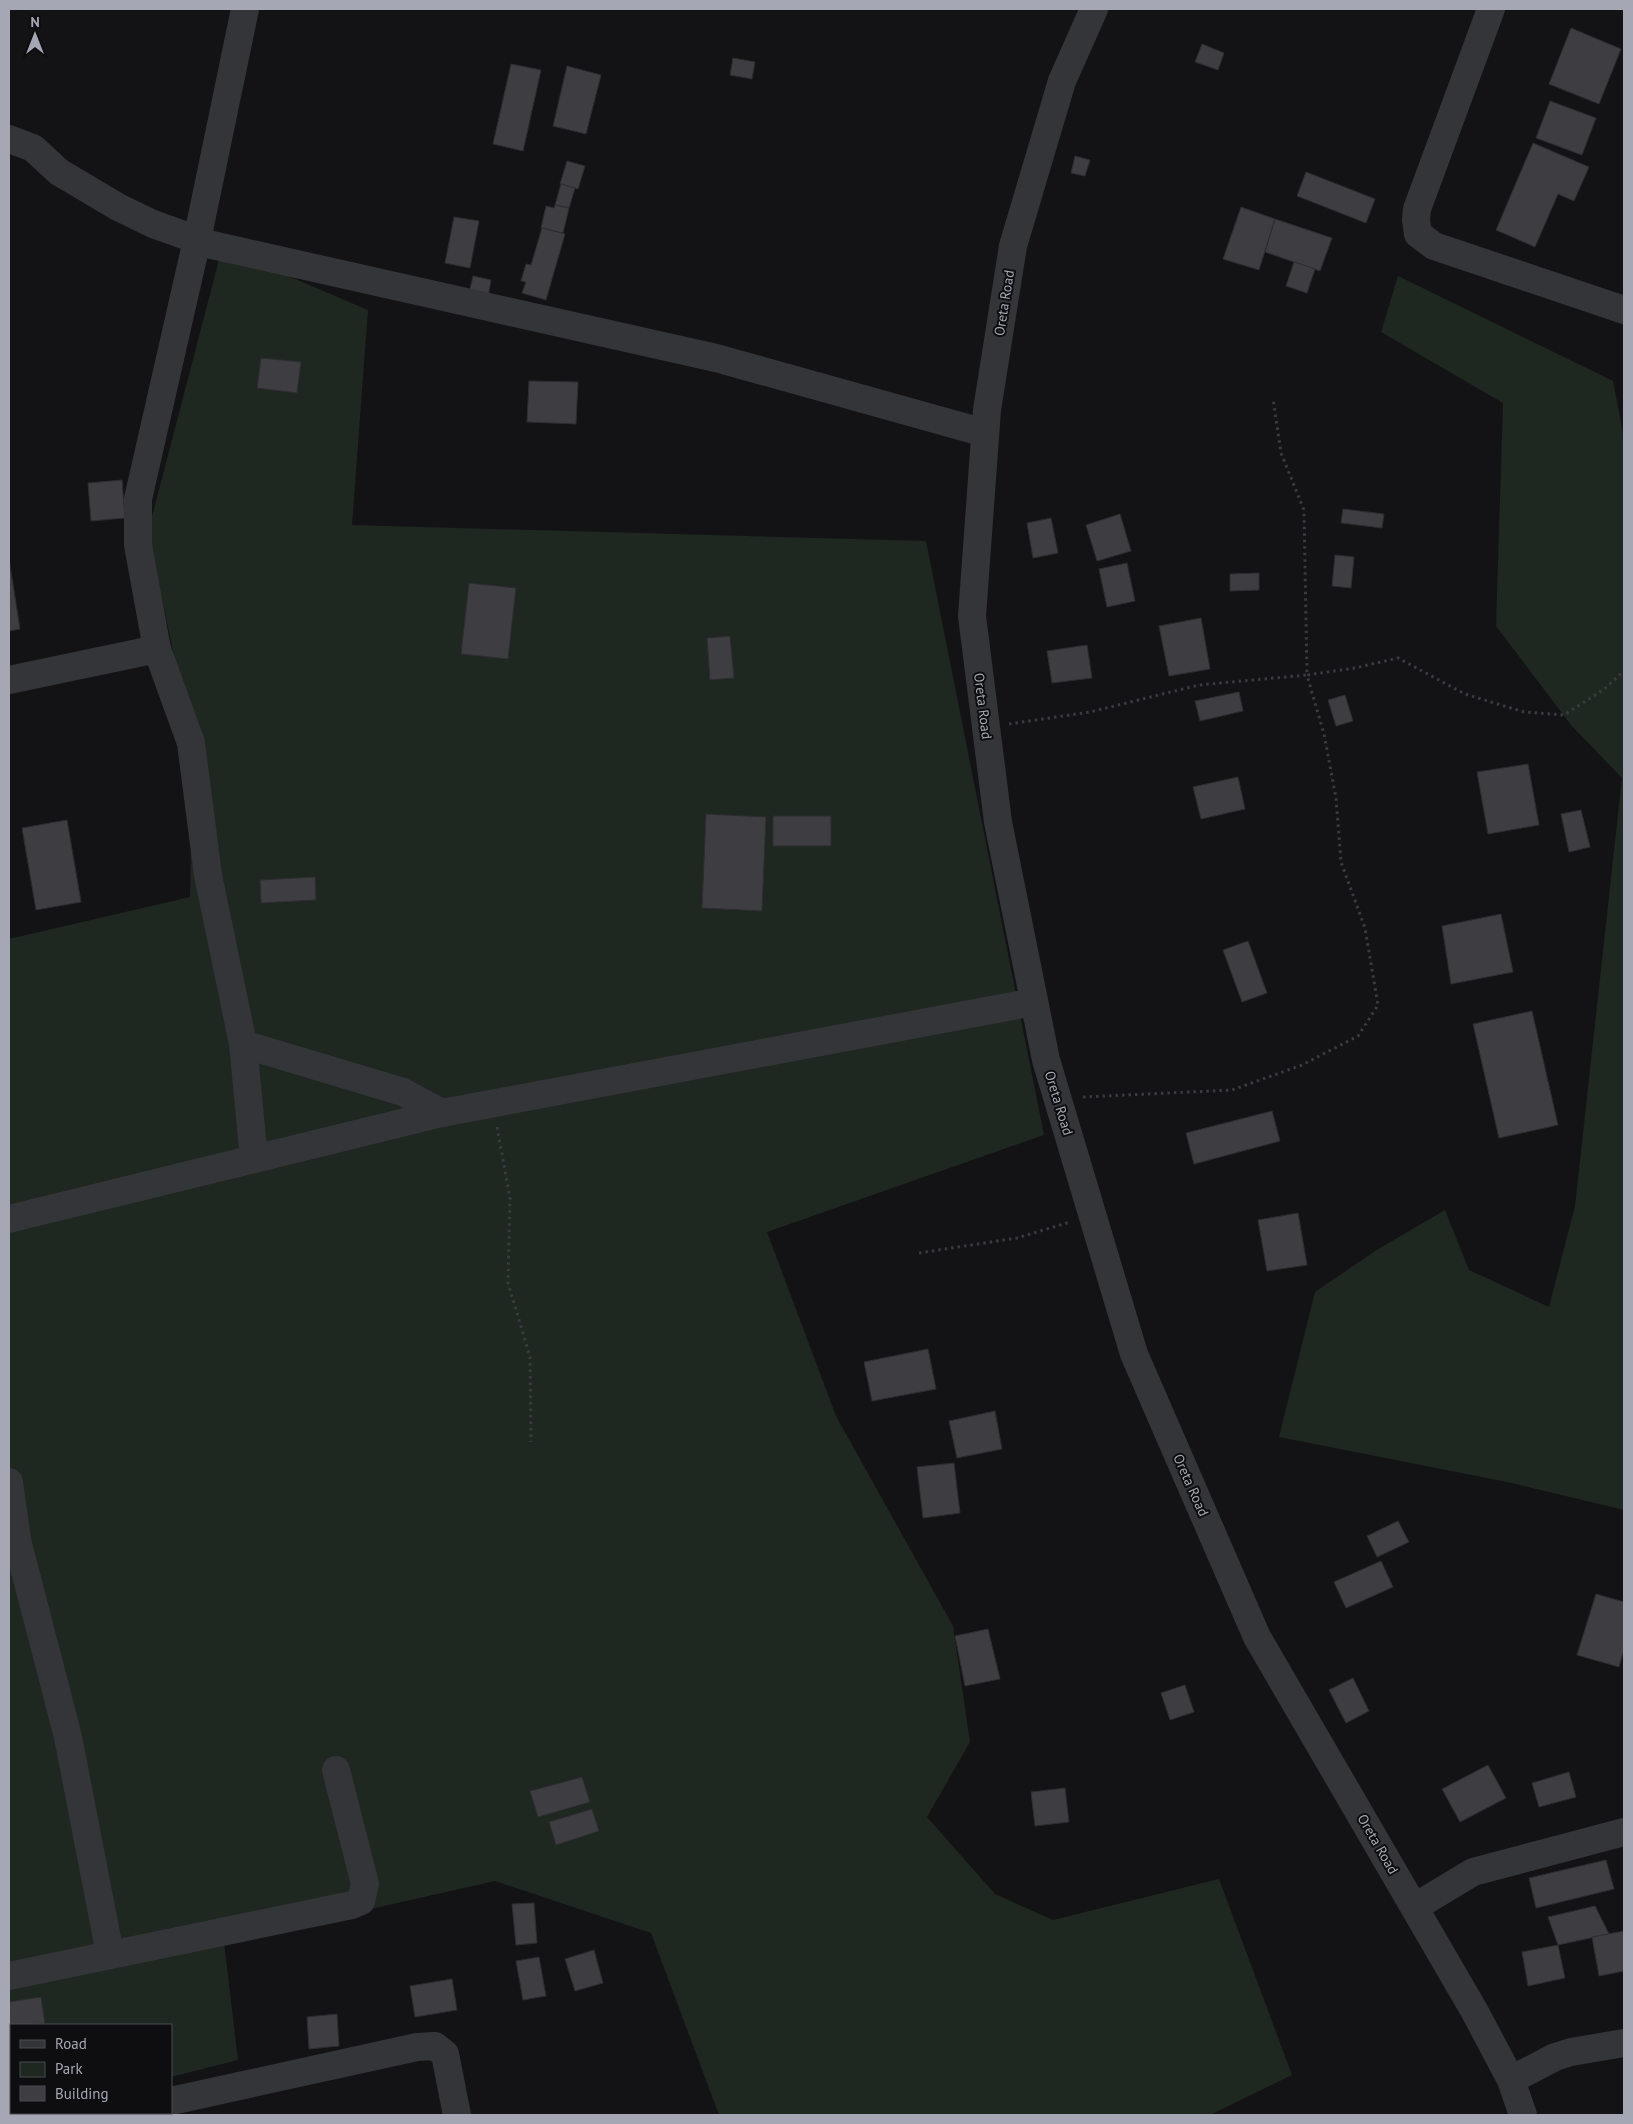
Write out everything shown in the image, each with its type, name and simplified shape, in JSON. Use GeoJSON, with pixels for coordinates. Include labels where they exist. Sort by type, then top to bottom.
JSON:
{"type":"FeatureCollection","features":[{"type":"Feature","properties":{"kind":"street"},"geometry":{"type":"LineString","coordinates":[[245,9],[197,240],[138,499],[138,545],[157,649],[191,743],[208,875],[243,1044],[254,1159]]}},
{"type":"Feature","properties":{"kind":"street","name":"Oreta Road"},"geometry":{"type":"LineString","coordinates":[[1094,9],[1062,81],[1013,246],[987,410],[972,616],[998,822],[1034,1002],[1046,1060],[1134,1354],[1257,1637],[1475,2012],[1510,2080],[1524,2115]]}},
{"type":"Feature","properties":{"kind":"street"},"geometry":{"type":"LineString","coordinates":[[1491,9],[1417,209],[1418,234],[1434,246],[1624,310]]}},
{"type":"Feature","properties":{"kind":"street"},"geometry":{"type":"LineString","coordinates":[[9,139],[32,148],[59,172],[118,207],[153,224],[197,240],[221,247],[716,358],[985,433]]}},
{"type":"Feature","properties":{"kind":"street"},"geometry":{"type":"LineString","coordinates":[[9,680],[157,649]]}},
{"type":"Feature","properties":{"kind":"street"},"geometry":{"type":"LineString","coordinates":[[9,1219],[442,1113],[1034,1002]]}},
{"type":"Feature","properties":{"kind":"street"},"geometry":{"type":"LineString","coordinates":[[243,1044],[380,1087],[402,1092],[442,1113]]}},
{"type":"Feature","properties":{"kind":"street"},"geometry":{"type":"LineString","coordinates":[[380,1087],[387,1126]]}},
{"type":"Feature","properties":{"kind":"street"},"geometry":{"type":"LineString","coordinates":[[9,1482],[17,1540],[68,1737],[110,1954]]}},
{"type":"Feature","properties":{"kind":"street"},"geometry":{"type":"LineString","coordinates":[[9,1976],[352,1905],[361,1901],[365,1884],[336,1770]]}},
{"type":"Feature","properties":{"kind":"street"},"geometry":{"type":"LineString","coordinates":[[1415,1907],[1473,1872],[1624,1832]]}},
{"type":"Feature","properties":{"kind":"street"},"geometry":{"type":"LineString","coordinates":[[1510,2080],[1555,2057],[1624,2042]]}},
{"type":"Feature","properties":{"kind":"street"},"geometry":{"type":"LineString","coordinates":[[172,2101],[417,2047],[434,2046],[445,2054],[457,2115]]}},
{"type":"Feature","properties":{"kind":"path"},"geometry":{"type":"LineString","coordinates":[[1057,1098],[1232,1090],[1302,1065],[1358,1036],[1378,1005],[1365,928],[1341,862],[1336,798],[1324,734],[1307,675],[1304,510],[1281,453],[1273,398]]}},
{"type":"Feature","properties":{"kind":"path"},"geometry":{"type":"LineString","coordinates":[[986,728],[1090,712],[1199,685],[1307,675],[1355,668],[1398,658],[1465,694],[1524,712],[1564,715],[1603,690],[1624,671]]}},
{"type":"Feature","properties":{"kind":"path"},"geometry":{"type":"LineString","coordinates":[[493,1103],[510,1198],[508,1283],[530,1357],[531,1442]]}},
{"type":"Feature","properties":{"kind":"path"},"geometry":{"type":"LineString","coordinates":[[920,1253],[1017,1238],[1092,1215]]}},
{"type":"Feature","properties":{"kind":"green space"},"geometry":{"type":"Polygon","coordinates":[[[222,248],[368,310],[352,525],[926,541],[1044,1135],[767,1232],[836,1416],[953,1626],[970,1742],[927,1817],[995,1894],[1053,1920],[1219,1879],[1292,2075],[1210,2115],[719,2115],[651,1933],[495,1881],[224,1942],[238,2060],[172,2077],[172,2024],[10,2024],[10,2114],[17,2114],[9,2115],[9,939],[190,897],[193,746],[148,532],[222,248]]]}},
{"type":"Feature","properties":{"kind":"green space"},"geometry":{"type":"Polygon","coordinates":[[[1398,276],[1613,381],[1624,439],[1624,1510],[1507,1482],[1279,1437],[1315,1292],[1375,1251],[1445,1210],[1469,1270],[1549,1307],[1575,1206],[1622,778],[1571,725],[1496,626],[1503,403],[1381,332],[1398,276]]]}},
{"type":"Feature","properties":{"kind":"building"},"geometry":{"type":"Polygon","coordinates":[[[1571,28],[1621,49],[1599,104],[1549,84],[1571,28]]]}},
{"type":"Feature","properties":{"kind":"building"},"geometry":{"type":"Polygon","coordinates":[[[1202,44],[1224,53],[1218,70],[1195,62],[1202,44]]]}},
{"type":"Feature","properties":{"kind":"building"},"geometry":{"type":"Polygon","coordinates":[[[733,58],[755,62],[752,79],[730,75],[733,58]]]}},
{"type":"Feature","properties":{"kind":"building"},"geometry":{"type":"Polygon","coordinates":[[[511,64],[541,70],[523,151],[493,144],[511,64]]]}},
{"type":"Feature","properties":{"kind":"building"},"geometry":{"type":"Polygon","coordinates":[[[567,66],[601,75],[586,134],[553,126],[567,66]]]}},
{"type":"Feature","properties":{"kind":"building"},"geometry":{"type":"Polygon","coordinates":[[[1550,101],[1596,118],[1582,155],[1536,138],[1550,101]]]}},
{"type":"Feature","properties":{"kind":"building"},"geometry":{"type":"Polygon","coordinates":[[[1533,143],[1589,167],[1574,201],[1558,194],[1535,247],[1496,230],[1533,143]]]}},
{"type":"Feature","properties":{"kind":"building"},"geometry":{"type":"Polygon","coordinates":[[[1075,156],[1090,160],[1085,176],[1071,173],[1075,156]]]}},
{"type":"Feature","properties":{"kind":"building"},"geometry":{"type":"Polygon","coordinates":[[[567,161],[585,166],[578,189],[560,184],[567,161]]]}},
{"type":"Feature","properties":{"kind":"building"},"geometry":{"type":"Polygon","coordinates":[[[1306,172],[1375,199],[1366,223],[1297,196],[1306,172]]]}},
{"type":"Feature","properties":{"kind":"building"},"geometry":{"type":"Polygon","coordinates":[[[561,184],[575,188],[569,208],[555,205],[561,184]]]}},
{"type":"Feature","properties":{"kind":"building"},"geometry":{"type":"Polygon","coordinates":[[[555,205],[569,208],[563,233],[541,228],[546,206],[554,208],[555,205]]]}},
{"type":"Feature","properties":{"kind":"building"},"geometry":{"type":"Polygon","coordinates":[[[1241,207],[1275,219],[1259,270],[1223,259],[1241,207]]]}},
{"type":"Feature","properties":{"kind":"building"},"geometry":{"type":"Polygon","coordinates":[[[454,217],[479,221],[470,268],[445,263],[454,217]]]}},
{"type":"Feature","properties":{"kind":"building"},"geometry":{"type":"Polygon","coordinates":[[[1275,219],[1332,238],[1320,271],[1265,252],[1275,219]]]}},
{"type":"Feature","properties":{"kind":"building"},"geometry":{"type":"Polygon","coordinates":[[[542,228],[565,234],[546,300],[522,293],[526,282],[521,281],[526,264],[531,265],[542,228]]]}},
{"type":"Feature","properties":{"kind":"building"},"geometry":{"type":"Polygon","coordinates":[[[1294,262],[1315,269],[1307,293],[1286,286],[1294,262]]]}},
{"type":"Feature","properties":{"kind":"building"},"geometry":{"type":"Polygon","coordinates":[[[473,276],[491,280],[488,297],[469,293],[473,276]]]}},
{"type":"Feature","properties":{"kind":"building"},"geometry":{"type":"Polygon","coordinates":[[[261,358],[301,362],[297,393],[257,388],[261,358]]]}},
{"type":"Feature","properties":{"kind":"building"},"geometry":{"type":"Polygon","coordinates":[[[529,381],[578,382],[576,424],[527,422],[529,381]]]}},
{"type":"Feature","properties":{"kind":"building"},"geometry":{"type":"Polygon","coordinates":[[[122,480],[125,518],[91,521],[88,483],[122,480]]]}},
{"type":"Feature","properties":{"kind":"building"},"geometry":{"type":"Polygon","coordinates":[[[1343,509],[1384,514],[1382,528],[1341,523],[1343,509]]]}},
{"type":"Feature","properties":{"kind":"building"},"geometry":{"type":"Polygon","coordinates":[[[1120,514],[1131,551],[1097,561],[1086,525],[1120,514]]]}},
{"type":"Feature","properties":{"kind":"building"},"geometry":{"type":"Polygon","coordinates":[[[1051,518],[1058,553],[1033,558],[1027,523],[1051,518]]]}},
{"type":"Feature","properties":{"kind":"building"},"geometry":{"type":"Polygon","coordinates":[[[1335,555],[1354,557],[1351,588],[1332,586],[1335,555]]]}},
{"type":"Feature","properties":{"kind":"building"},"geometry":{"type":"Polygon","coordinates":[[[9,559],[20,629],[9,631],[9,559]]]}},
{"type":"Feature","properties":{"kind":"building"},"geometry":{"type":"Polygon","coordinates":[[[1127,563],[1135,601],[1107,607],[1099,569],[1127,563]]]}},
{"type":"Feature","properties":{"kind":"building"},"geometry":{"type":"Polygon","coordinates":[[[1259,573],[1259,590],[1230,591],[1230,574],[1259,573]]]}},
{"type":"Feature","properties":{"kind":"building"},"geometry":{"type":"Polygon","coordinates":[[[469,583],[516,588],[508,659],[461,654],[469,583]]]}},
{"type":"Feature","properties":{"kind":"building"},"geometry":{"type":"Polygon","coordinates":[[[1201,618],[1210,669],[1169,676],[1159,626],[1201,618]]]}},
{"type":"Feature","properties":{"kind":"building"},"geometry":{"type":"Polygon","coordinates":[[[730,636],[734,678],[710,680],[707,638],[730,636]]]}},
{"type":"Feature","properties":{"kind":"building"},"geometry":{"type":"Polygon","coordinates":[[[1087,645],[1092,678],[1052,683],[1047,651],[1087,645]]]}},
{"type":"Feature","properties":{"kind":"building"},"geometry":{"type":"Polygon","coordinates":[[[1239,692],[1243,711],[1200,721],[1195,701],[1239,692]]]}},
{"type":"Feature","properties":{"kind":"building"},"geometry":{"type":"Polygon","coordinates":[[[1345,695],[1353,721],[1336,726],[1328,700],[1345,695]]]}},
{"type":"Feature","properties":{"kind":"building"},"geometry":{"type":"Polygon","coordinates":[[[1528,764],[1539,825],[1488,834],[1477,772],[1528,764]]]}},
{"type":"Feature","properties":{"kind":"building"},"geometry":{"type":"Polygon","coordinates":[[[1238,777],[1245,809],[1201,819],[1193,787],[1238,777]]]}},
{"type":"Feature","properties":{"kind":"building"},"geometry":{"type":"Polygon","coordinates":[[[1581,810],[1590,847],[1569,852],[1561,814],[1581,810]]]}},
{"type":"Feature","properties":{"kind":"building"},"geometry":{"type":"Polygon","coordinates":[[[706,814],[766,817],[762,911],[702,908],[706,814]]]}},
{"type":"Feature","properties":{"kind":"building"},"geometry":{"type":"Polygon","coordinates":[[[773,816],[831,816],[831,846],[773,846],[773,816]]]}},
{"type":"Feature","properties":{"kind":"building"},"geometry":{"type":"Polygon","coordinates":[[[67,820],[81,902],[36,910],[22,828],[67,820]]]}},
{"type":"Feature","properties":{"kind":"building"},"geometry":{"type":"Polygon","coordinates":[[[315,877],[316,900],[261,903],[260,880],[315,877]]]}},
{"type":"Feature","properties":{"kind":"building"},"geometry":{"type":"Polygon","coordinates":[[[1501,914],[1513,972],[1451,984],[1442,926],[1501,914]]]}},
{"type":"Feature","properties":{"kind":"building"},"geometry":{"type":"Polygon","coordinates":[[[1248,941],[1267,993],[1242,1002],[1223,950],[1248,941]]]}},
{"type":"Feature","properties":{"kind":"building"},"geometry":{"type":"Polygon","coordinates":[[[1532,1011],[1558,1125],[1499,1138],[1473,1024],[1532,1011]]]}},
{"type":"Feature","properties":{"kind":"building"},"geometry":{"type":"Polygon","coordinates":[[[1272,1111],[1280,1141],[1194,1164],[1186,1133],[1272,1111]]]}},
{"type":"Feature","properties":{"kind":"building"},"geometry":{"type":"Polygon","coordinates":[[[1298,1213],[1307,1265],[1267,1271],[1258,1220],[1298,1213]]]}},
{"type":"Feature","properties":{"kind":"building"},"geometry":{"type":"Polygon","coordinates":[[[928,1349],[936,1389],[872,1401],[864,1362],[928,1349]]]}},
{"type":"Feature","properties":{"kind":"building"},"geometry":{"type":"Polygon","coordinates":[[[995,1411],[1002,1449],[957,1458],[949,1421],[995,1411]]]}},
{"type":"Feature","properties":{"kind":"building"},"geometry":{"type":"Polygon","coordinates":[[[954,1463],[960,1513],[923,1518],[917,1467],[954,1463]]]}},
{"type":"Feature","properties":{"kind":"building"},"geometry":{"type":"Polygon","coordinates":[[[1398,1521],[1409,1542],[1377,1557],[1367,1536],[1398,1521]]]}},
{"type":"Feature","properties":{"kind":"building"},"geometry":{"type":"Polygon","coordinates":[[[1381,1561],[1393,1587],[1346,1608],[1334,1582],[1381,1561]]]}},
{"type":"Feature","properties":{"kind":"building"},"geometry":{"type":"Polygon","coordinates":[[[1596,1594],[1624,1602],[1624,1649],[1619,1667],[1577,1655],[1596,1594]]]}},
{"type":"Feature","properties":{"kind":"building"},"geometry":{"type":"Polygon","coordinates":[[[988,1629],[1000,1679],[965,1686],[955,1636],[988,1629]]]}},
{"type":"Feature","properties":{"kind":"building"},"geometry":{"type":"Polygon","coordinates":[[[1353,1678],[1369,1711],[1346,1723],[1329,1690],[1353,1678]]]}},
{"type":"Feature","properties":{"kind":"building"},"geometry":{"type":"Polygon","coordinates":[[[1185,1685],[1194,1712],[1170,1720],[1161,1693],[1185,1685]]]}},
{"type":"Feature","properties":{"kind":"building"},"geometry":{"type":"Polygon","coordinates":[[[1488,1765],[1506,1798],[1460,1822],[1442,1789],[1488,1765]]]}},
{"type":"Feature","properties":{"kind":"building"},"geometry":{"type":"Polygon","coordinates":[[[1569,1772],[1576,1797],[1539,1807],[1532,1783],[1569,1772]]]}},
{"type":"Feature","properties":{"kind":"building"},"geometry":{"type":"Polygon","coordinates":[[[582,1777],[590,1802],[538,1817],[530,1791],[582,1777]]]}},
{"type":"Feature","properties":{"kind":"building"},"geometry":{"type":"Polygon","coordinates":[[[1065,1788],[1069,1822],[1035,1826],[1031,1792],[1065,1788]]]}},
{"type":"Feature","properties":{"kind":"building"},"geometry":{"type":"Polygon","coordinates":[[[592,1809],[599,1831],[556,1845],[549,1822],[592,1809]]]}},
{"type":"Feature","properties":{"kind":"building"},"geometry":{"type":"Polygon","coordinates":[[[1606,1860],[1614,1889],[1536,1908],[1529,1878],[1606,1860]]]}},
{"type":"Feature","properties":{"kind":"building"},"geometry":{"type":"Polygon","coordinates":[[[534,1903],[537,1943],[516,1945],[512,1904],[534,1903]]]}},
{"type":"Feature","properties":{"kind":"building"},"geometry":{"type":"Polygon","coordinates":[[[1595,1906],[1609,1934],[1558,1945],[1548,1917],[1595,1906]]]}},
{"type":"Feature","properties":{"kind":"building"},"geometry":{"type":"Polygon","coordinates":[[[1624,1931],[1624,1971],[1599,1976],[1592,1937],[1624,1931]]]}},
{"type":"Feature","properties":{"kind":"building"},"geometry":{"type":"Polygon","coordinates":[[[1558,1945],[1565,1978],[1528,1986],[1522,1952],[1558,1945]]]}},
{"type":"Feature","properties":{"kind":"building"},"geometry":{"type":"Polygon","coordinates":[[[594,1950],[603,1983],[575,1991],[565,1959],[594,1950]]]}},
{"type":"Feature","properties":{"kind":"building"},"geometry":{"type":"Polygon","coordinates":[[[539,1957],[546,1996],[523,2000],[516,1961],[539,1957]]]}},
{"type":"Feature","properties":{"kind":"building"},"geometry":{"type":"Polygon","coordinates":[[[452,1979],[457,2010],[415,2017],[410,1986],[452,1979]]]}},
{"type":"Feature","properties":{"kind":"building"},"geometry":{"type":"Polygon","coordinates":[[[41,1997],[45,2024],[10,2024],[9,2030],[9,2002],[41,1997]]]}},
{"type":"Feature","properties":{"kind":"building"},"geometry":{"type":"Polygon","coordinates":[[[337,2014],[339,2046],[309,2049],[307,2017],[337,2014]]]}}]}
